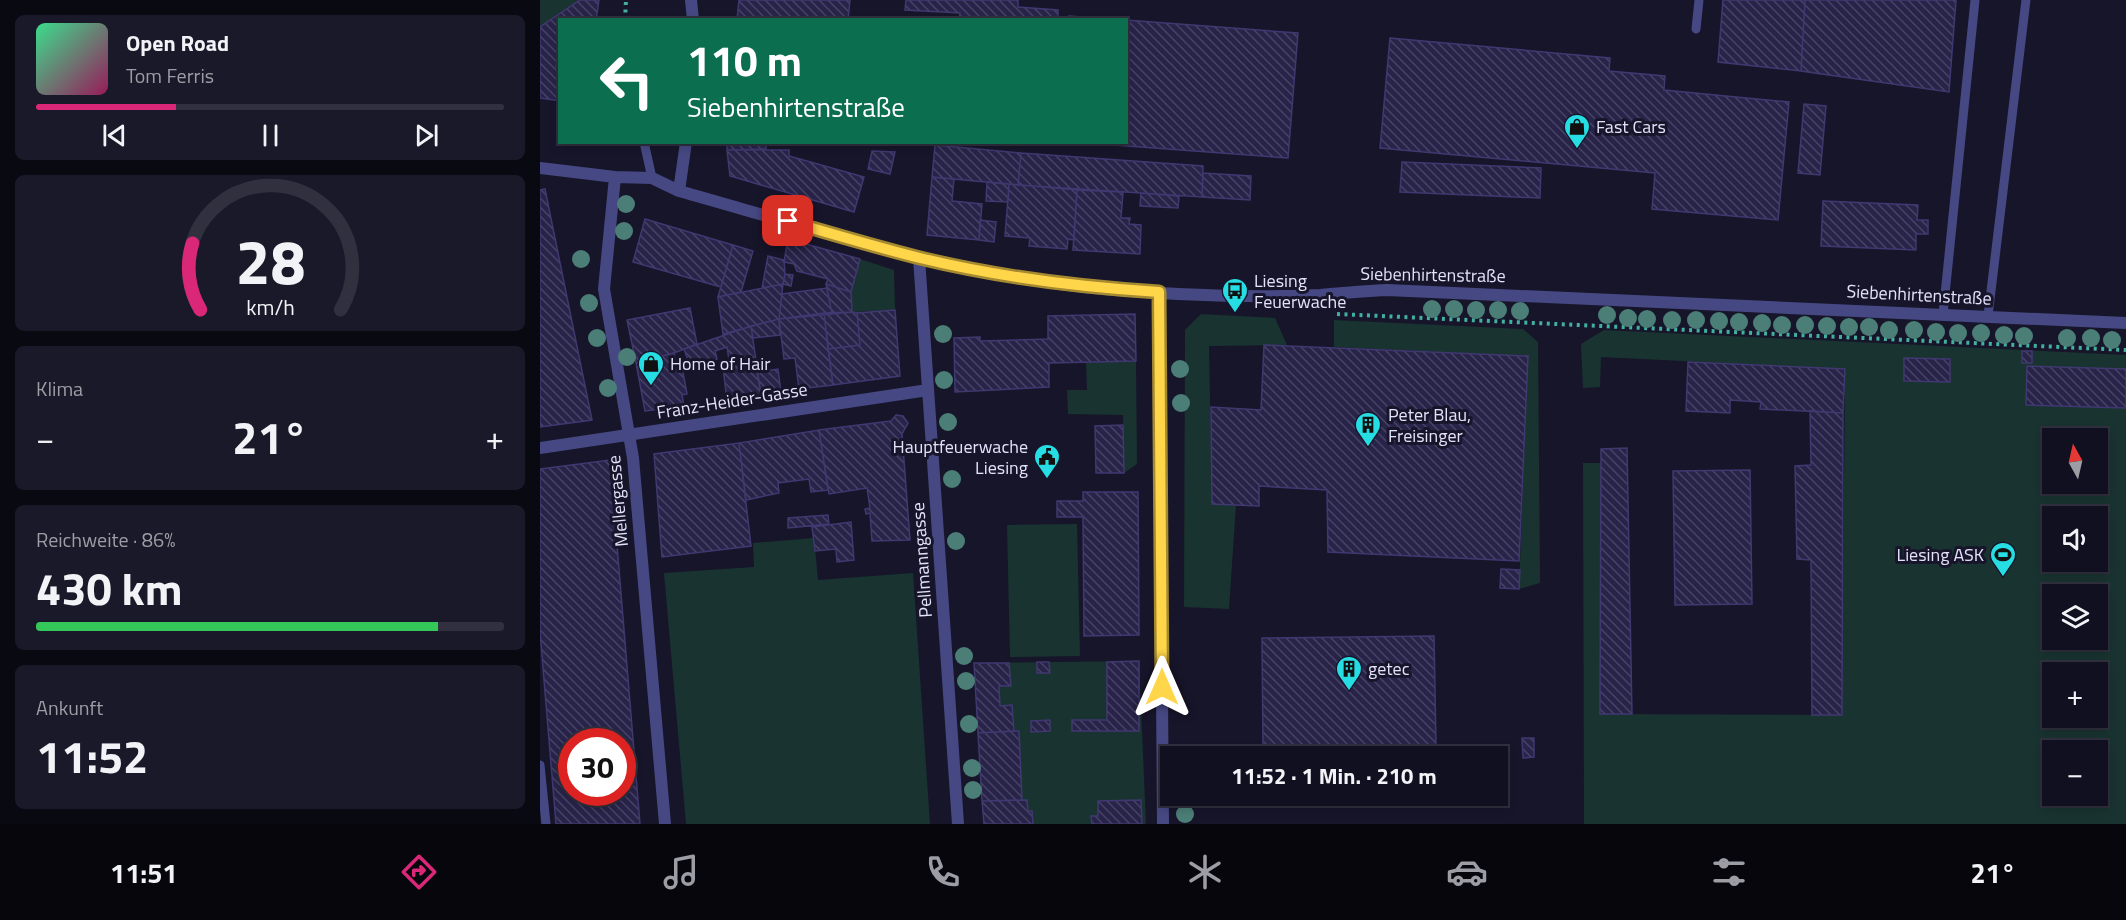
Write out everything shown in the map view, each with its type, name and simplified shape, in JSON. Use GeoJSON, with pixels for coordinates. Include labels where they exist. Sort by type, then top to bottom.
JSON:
{"type":"FeatureCollection","features":[{"type":"Feature","properties":{"kind":"street"},"geometry":{"type":"LineString","coordinates":[[691,0],[693,18]]}},
{"type":"Feature","properties":{"kind":"street"},"geometry":{"type":"LineString","coordinates":[[679,191],[686,144]]}},
{"type":"Feature","properties":{"kind":"street"},"geometry":{"type":"LineString","coordinates":[[540,168],[615,177],[652,178]]}},
{"type":"Feature","properties":{"kind":"street","name":"Mellergasse"},"geometry":{"type":"LineString","coordinates":[[615,177],[604,289],[629,435],[665,824]]}},
{"type":"Feature","properties":{"kind":"street","name":"Siebenhirtenstraße"},"geometry":{"type":"LineString","coordinates":[[652,178],[679,191],[920,258],[1010,276],[1101,289],[1319,295],[1387,290],[2126,323]]}},
{"type":"Feature","properties":{"kind":"street","name":"Pellmanngasse"},"geometry":{"type":"LineString","coordinates":[[920,258],[958,824]]}},
{"type":"Feature","properties":{"kind":"street"},"geometry":{"type":"LineString","coordinates":[[1159,292],[1163,824]]}},
{"type":"Feature","properties":{"kind":"street","name":"Franz-Heider-Gasse"},"geometry":{"type":"LineString","coordinates":[[540,448],[928,390]]}},
{"type":"Feature","properties":{"kind":"lane"},"geometry":{"type":"LineString","coordinates":[[1696,29],[1699,0]]}},
{"type":"Feature","properties":{"kind":"lane"},"geometry":{"type":"LineString","coordinates":[[1943,314],[1975,0]]}},
{"type":"Feature","properties":{"kind":"lane"},"geometry":{"type":"LineString","coordinates":[[1988,316],[2026,0]]}},
{"type":"Feature","properties":{"kind":"lane"},"geometry":{"type":"LineString","coordinates":[[644,144],[652,178]]}},
{"type":"Feature","properties":{"kind":"lane"},"geometry":{"type":"LineString","coordinates":[[540,765],[546,824]]}},
{"type":"Feature","properties":{"kind":"path"},"geometry":{"type":"LineString","coordinates":[[625,18],[626,0]]}},
{"type":"Feature","properties":{"kind":"path"},"geometry":{"type":"LineString","coordinates":[[1330,314],[2126,350]]}},
{"type":"Feature","properties":{"kind":"green space"},"geometry":{"type":"Polygon","coordinates":[[[540,0],[580,0],[540,27],[540,0]]]}},
{"type":"Feature","properties":{"kind":"green space"},"geometry":{"type":"Polygon","coordinates":[[[860,259],[894,270],[895,310],[852,312],[851,292],[860,259]]]}},
{"type":"Feature","properties":{"kind":"green space"},"geometry":{"type":"Polygon","coordinates":[[[1201,314],[1275,318],[1287,345],[1209,346],[1212,504],[1236,505],[1229,609],[1184,607],[1185,330],[1201,314]]]}},
{"type":"Feature","properties":{"kind":"green space"},"geometry":{"type":"Polygon","coordinates":[[[1334,320],[1523,329],[1538,342],[1540,583],[1519,589],[1528,356],[1334,347],[1334,320]]]}},
{"type":"Feature","properties":{"kind":"green space","name":"Liesing ASK"},"geometry":{"type":"Polygon","coordinates":[[[1604,330],[2126,355],[2126,824],[1584,824],[1583,463],[1601,463],[1601,714],[1842,715],[1845,369],[1601,357],[1600,387],[1583,388],[1581,344],[1604,330]]]}},
{"type":"Feature","properties":{"kind":"green space"},"geometry":{"type":"Polygon","coordinates":[[[1136,361],[1137,464],[1124,473],[1123,415],[1068,414],[1067,390],[1087,390],[1086,362],[1136,361]]]}},
{"type":"Feature","properties":{"kind":"green space"},"geometry":{"type":"Polygon","coordinates":[[[1077,524],[1080,656],[1010,657],[1007,525],[1077,524]]]}},
{"type":"Feature","properties":{"kind":"green space"},"geometry":{"type":"Polygon","coordinates":[[[814,538],[818,580],[913,573],[930,824],[686,824],[664,573],[754,567],[753,543],[814,538]]]}},
{"type":"Feature","properties":{"kind":"green space"},"geometry":{"type":"Polygon","coordinates":[[[1139,661],[1146,824],[984,824],[974,663],[1139,661]]]}},
{"type":"Feature","properties":{"kind":"building"},"geometry":{"type":"Polygon","coordinates":[[[580,0],[599,0],[596,18],[558,18],[556,69],[558,70],[558,101],[540,98],[540,27],[580,0]]]}},
{"type":"Feature","properties":{"kind":"building"},"geometry":{"type":"Polygon","coordinates":[[[739,0],[850,0],[848,18],[737,18],[739,0]]]}},
{"type":"Feature","properties":{"kind":"building"},"geometry":{"type":"Polygon","coordinates":[[[906,0],[1018,0],[1018,7],[1058,10],[1058,18],[959,18],[960,13],[905,10],[906,0]]]}},
{"type":"Feature","properties":{"kind":"building"},"geometry":{"type":"Polygon","coordinates":[[[1723,0],[1805,0],[1801,71],[1718,62],[1723,0]]]}},
{"type":"Feature","properties":{"kind":"building"},"geometry":{"type":"Polygon","coordinates":[[[1805,0],[1956,0],[1949,92],[1801,71],[1805,0]]]}},
{"type":"Feature","properties":{"kind":"building"},"geometry":{"type":"Polygon","coordinates":[[[1069,16],[1095,18],[1069,18],[1069,16]]]}},
{"type":"Feature","properties":{"kind":"building"},"geometry":{"type":"Polygon","coordinates":[[[1128,20],[1298,33],[1288,158],[1100,144],[1128,144],[1128,20]]]}},
{"type":"Feature","properties":{"kind":"building"},"geometry":{"type":"Polygon","coordinates":[[[1390,38],[1610,58],[1609,71],[1665,76],[1664,90],[1789,102],[1778,220],[1652,209],[1655,173],[1380,148],[1390,38]]]}},
{"type":"Feature","properties":{"kind":"building"},"geometry":{"type":"Polygon","coordinates":[[[1804,104],[1826,106],[1820,175],[1798,173],[1804,104]]]}},
{"type":"Feature","properties":{"kind":"building"},"geometry":{"type":"Polygon","coordinates":[[[727,144],[766,144],[766,149],[727,150],[727,144]]]}},
{"type":"Feature","properties":{"kind":"building"},"geometry":{"type":"Polygon","coordinates":[[[935,145],[1021,153],[1018,185],[932,177],[935,145]]]}},
{"type":"Feature","properties":{"kind":"building"},"geometry":{"type":"Polygon","coordinates":[[[727,150],[789,150],[789,156],[864,177],[854,212],[730,176],[727,150]]]}},
{"type":"Feature","properties":{"kind":"building"},"geometry":{"type":"Polygon","coordinates":[[[872,151],[895,152],[890,174],[868,169],[872,151]]]}},
{"type":"Feature","properties":{"kind":"building"},"geometry":{"type":"Polygon","coordinates":[[[1021,153],[1203,166],[1202,197],[1018,185],[1021,153]]]}},
{"type":"Feature","properties":{"kind":"building"},"geometry":{"type":"Polygon","coordinates":[[[1402,162],[1541,168],[1540,198],[1400,192],[1402,162]]]}},
{"type":"Feature","properties":{"kind":"building"},"geometry":{"type":"Polygon","coordinates":[[[1203,173],[1251,176],[1250,200],[1202,197],[1203,173]]]}},
{"type":"Feature","properties":{"kind":"building"},"geometry":{"type":"Polygon","coordinates":[[[932,177],[954,179],[952,201],[982,204],[979,240],[927,235],[932,177]]]}},
{"type":"Feature","properties":{"kind":"building"},"geometry":{"type":"Polygon","coordinates":[[[987,182],[1009,184],[1008,202],[986,201],[987,182]]]}},
{"type":"Feature","properties":{"kind":"building"},"geometry":{"type":"Polygon","coordinates":[[[1009,184],[1077,190],[1074,240],[1068,239],[1067,249],[1029,246],[1030,238],[1005,236],[1009,184]]]}},
{"type":"Feature","properties":{"kind":"building"},"geometry":{"type":"Polygon","coordinates":[[[545,189],[592,420],[540,427],[540,190],[545,189]]]}},
{"type":"Feature","properties":{"kind":"building"},"geometry":{"type":"Polygon","coordinates":[[[1077,190],[1123,192],[1121,218],[1130,218],[1129,224],[1141,225],[1140,254],[1073,250],[1077,190]]]}},
{"type":"Feature","properties":{"kind":"building"},"geometry":{"type":"Polygon","coordinates":[[[1141,193],[1179,196],[1178,208],[1140,206],[1141,193]]]}},
{"type":"Feature","properties":{"kind":"building"},"geometry":{"type":"Polygon","coordinates":[[[1823,201],[1918,205],[1917,220],[1928,220],[1928,234],[1916,234],[1916,250],[1821,246],[1823,201]]]}},
{"type":"Feature","properties":{"kind":"building"},"geometry":{"type":"Polygon","coordinates":[[[645,219],[733,245],[721,287],[633,262],[645,219]]]}},
{"type":"Feature","properties":{"kind":"building"},"geometry":{"type":"Polygon","coordinates":[[[980,220],[996,222],[994,242],[979,240],[980,220]]]}},
{"type":"Feature","properties":{"kind":"building"},"geometry":{"type":"Polygon","coordinates":[[[788,239],[860,259],[851,292],[826,284],[828,279],[797,271],[794,264],[784,262],[788,239]]]}},
{"type":"Feature","properties":{"kind":"building"},"geometry":{"type":"Polygon","coordinates":[[[733,245],[753,251],[741,292],[718,297],[733,245]]]}},
{"type":"Feature","properties":{"kind":"building"},"geometry":{"type":"Polygon","coordinates":[[[768,256],[784,260],[785,274],[783,284],[762,288],[768,256]]]}},
{"type":"Feature","properties":{"kind":"building"},"geometry":{"type":"Polygon","coordinates":[[[785,274],[793,275],[791,286],[783,284],[785,274]]]}},
{"type":"Feature","properties":{"kind":"building"},"geometry":{"type":"Polygon","coordinates":[[[783,284],[779,319],[723,334],[718,297],[783,284]]]}},
{"type":"Feature","properties":{"kind":"building"},"geometry":{"type":"Polygon","coordinates":[[[826,284],[851,292],[852,312],[832,314],[826,284]]]}},
{"type":"Feature","properties":{"kind":"building"},"geometry":{"type":"Polygon","coordinates":[[[827,288],[832,314],[779,319],[782,294],[827,288]]]}},
{"type":"Feature","properties":{"kind":"building"},"geometry":{"type":"Polygon","coordinates":[[[690,308],[697,344],[636,363],[627,320],[690,308]]]}},
{"type":"Feature","properties":{"kind":"building"},"geometry":{"type":"Polygon","coordinates":[[[895,310],[900,376],[833,385],[828,349],[860,345],[857,313],[895,310]]]}},
{"type":"Feature","properties":{"kind":"building"},"geometry":{"type":"Polygon","coordinates":[[[824,313],[857,313],[860,345],[828,349],[824,313]]]}},
{"type":"Feature","properties":{"kind":"building"},"geometry":{"type":"Polygon","coordinates":[[[824,313],[833,385],[799,389],[795,358],[784,359],[779,319],[824,313]]]}},
{"type":"Feature","properties":{"kind":"building"},"geometry":{"type":"Polygon","coordinates":[[[1135,314],[1136,361],[1049,363],[1049,387],[955,392],[954,338],[980,337],[980,341],[1048,339],[1048,316],[1135,314]]]}},
{"type":"Feature","properties":{"kind":"building"},"geometry":{"type":"Polygon","coordinates":[[[779,319],[780,335],[753,338],[751,326],[779,319]]]}},
{"type":"Feature","properties":{"kind":"building"},"geometry":{"type":"Polygon","coordinates":[[[751,326],[761,395],[727,400],[722,360],[729,360],[727,347],[715,351],[717,359],[691,369],[684,349],[751,326]]]}},
{"type":"Feature","properties":{"kind":"building","name":"Peter Blau, Freisinger"},"geometry":{"type":"Polygon","coordinates":[[[1264,345],[1528,356],[1519,561],[1328,552],[1327,490],[1259,486],[1259,506],[1212,504],[1211,407],[1261,410],[1264,345]]]}},
{"type":"Feature","properties":{"kind":"building"},"geometry":{"type":"Polygon","coordinates":[[[2022,351],[2032,351],[2032,363],[2022,363],[2022,351]]]}},
{"type":"Feature","properties":{"kind":"building"},"geometry":{"type":"Polygon","coordinates":[[[674,353],[676,362],[681,362],[687,394],[682,395],[684,406],[645,411],[636,363],[674,353]]]}},
{"type":"Feature","properties":{"kind":"building"},"geometry":{"type":"Polygon","coordinates":[[[1904,358],[1950,359],[1950,382],[1904,381],[1904,358]]]}},
{"type":"Feature","properties":{"kind":"building"},"geometry":{"type":"Polygon","coordinates":[[[1688,362],[1845,369],[1843,413],[1760,409],[1761,402],[1730,400],[1730,413],[1686,411],[1688,362]]]}},
{"type":"Feature","properties":{"kind":"building"},"geometry":{"type":"Polygon","coordinates":[[[2027,366],[2126,369],[2126,408],[2026,405],[2027,366]]]}},
{"type":"Feature","properties":{"kind":"building"},"geometry":{"type":"Polygon","coordinates":[[[778,369],[781,392],[761,395],[757,372],[778,369]]]}},
{"type":"Feature","properties":{"kind":"building"},"geometry":{"type":"Polygon","coordinates":[[[1810,411],[1843,413],[1842,715],[1812,715],[1811,560],[1797,559],[1795,466],[1811,465],[1810,411]]]}},
{"type":"Feature","properties":{"kind":"building"},"geometry":{"type":"Polygon","coordinates":[[[896,415],[903,416],[908,423],[902,434],[910,540],[872,541],[870,513],[866,514],[865,509],[870,508],[867,488],[829,494],[819,430],[891,421],[896,415]]]}},
{"type":"Feature","properties":{"kind":"building"},"geometry":{"type":"Polygon","coordinates":[[[1123,425],[1124,473],[1096,473],[1095,426],[1123,425]]]}},
{"type":"Feature","properties":{"kind":"building"},"geometry":{"type":"Polygon","coordinates":[[[819,430],[828,490],[811,492],[809,479],[778,483],[779,493],[746,500],[739,443],[819,430]]]}},
{"type":"Feature","properties":{"kind":"building"},"geometry":{"type":"Polygon","coordinates":[[[739,443],[751,546],[662,557],[654,454],[739,443]]]}},
{"type":"Feature","properties":{"kind":"building"},"geometry":{"type":"Polygon","coordinates":[[[1627,448],[1632,714],[1600,714],[1601,449],[1627,448]]]}},
{"type":"Feature","properties":{"kind":"building"},"geometry":{"type":"Polygon","coordinates":[[[610,460],[632,728],[558,728],[558,806],[636,806],[636,775],[640,824],[556,824],[540,632],[540,469],[610,460]]]}},
{"type":"Feature","properties":{"kind":"building"},"geometry":{"type":"Polygon","coordinates":[[[1750,470],[1752,604],[1675,605],[1673,471],[1750,470]]]}},
{"type":"Feature","properties":{"kind":"building"},"geometry":{"type":"Polygon","coordinates":[[[1083,492],[1138,492],[1139,635],[1084,636],[1083,517],[1057,517],[1057,501],[1083,501],[1083,492]]]}},
{"type":"Feature","properties":{"kind":"building"},"geometry":{"type":"Polygon","coordinates":[[[828,515],[829,524],[788,528],[788,518],[828,515]]]}},
{"type":"Feature","properties":{"kind":"building"},"geometry":{"type":"Polygon","coordinates":[[[851,522],[854,560],[837,562],[836,549],[815,551],[812,527],[851,522]]]}},
{"type":"Feature","properties":{"kind":"building"},"geometry":{"type":"Polygon","coordinates":[[[1501,569],[1520,570],[1519,589],[1500,588],[1501,569]]]}},
{"type":"Feature","properties":{"kind":"building","name":"getec"},"geometry":{"type":"Polygon","coordinates":[[[1434,636],[1436,745],[1263,746],[1262,638],[1434,636]]]}},
{"type":"Feature","properties":{"kind":"building"},"geometry":{"type":"Polygon","coordinates":[[[1139,661],[1139,731],[1072,731],[1072,720],[1107,720],[1107,662],[1139,661]]]}},
{"type":"Feature","properties":{"kind":"building"},"geometry":{"type":"Polygon","coordinates":[[[1037,662],[1049,662],[1050,673],[1037,673],[1037,662]]]}},
{"type":"Feature","properties":{"kind":"building"},"geometry":{"type":"Polygon","coordinates":[[[974,663],[1009,663],[1011,686],[999,686],[1000,706],[1012,705],[1014,731],[978,733],[974,663]]]}},
{"type":"Feature","properties":{"kind":"building"},"geometry":{"type":"Polygon","coordinates":[[[1050,720],[1050,731],[1031,732],[1031,721],[1050,720]]]}},
{"type":"Feature","properties":{"kind":"building"},"geometry":{"type":"Polygon","coordinates":[[[1019,731],[1022,800],[982,801],[978,733],[1019,731]]]}},
{"type":"Feature","properties":{"kind":"building"},"geometry":{"type":"Polygon","coordinates":[[[1522,738],[1534,738],[1534,757],[1523,758],[1522,738]]]}},
{"type":"Feature","properties":{"kind":"building"},"geometry":{"type":"Polygon","coordinates":[[[1027,800],[1028,811],[1032,811],[1033,824],[984,824],[982,801],[1027,800]]]}},
{"type":"Feature","properties":{"kind":"building"},"geometry":{"type":"Polygon","coordinates":[[[1141,800],[1142,824],[1092,824],[1091,816],[1098,816],[1098,801],[1141,800]]]}},
{"type":"Feature","properties":{"kind":"place","name":"Fast Cars"},"geometry":{"type":"Point","coordinates":[1577,150]}},
{"type":"Feature","properties":{"kind":"place","name":"Liesing Feuerwache"},"geometry":{"type":"Point","coordinates":[1235,314]}},
{"type":"Feature","properties":{"kind":"place","name":"Home of Hair"},"geometry":{"type":"Point","coordinates":[651,387]}},
{"type":"Feature","properties":{"kind":"place","name":"Peter Blau, Freisinger"},"geometry":{"type":"Point","coordinates":[1368,448]}},
{"type":"Feature","properties":{"kind":"place","name":"Hauptfeuerwache Liesing"},"geometry":{"type":"Point","coordinates":[1047,480]}},
{"type":"Feature","properties":{"kind":"place","name":"Liesing ASK"},"geometry":{"type":"Point","coordinates":[2003,578]}},
{"type":"Feature","properties":{"kind":"place","name":"getec"},"geometry":{"type":"Point","coordinates":[1349,692]}},
{"type":"Feature","properties":{"kind":"route"},"geometry":{"type":"LineString","coordinates":[[788,221],[920,258],[999,274],[1101,289],[1159,292],[1162,687]]}}]}
